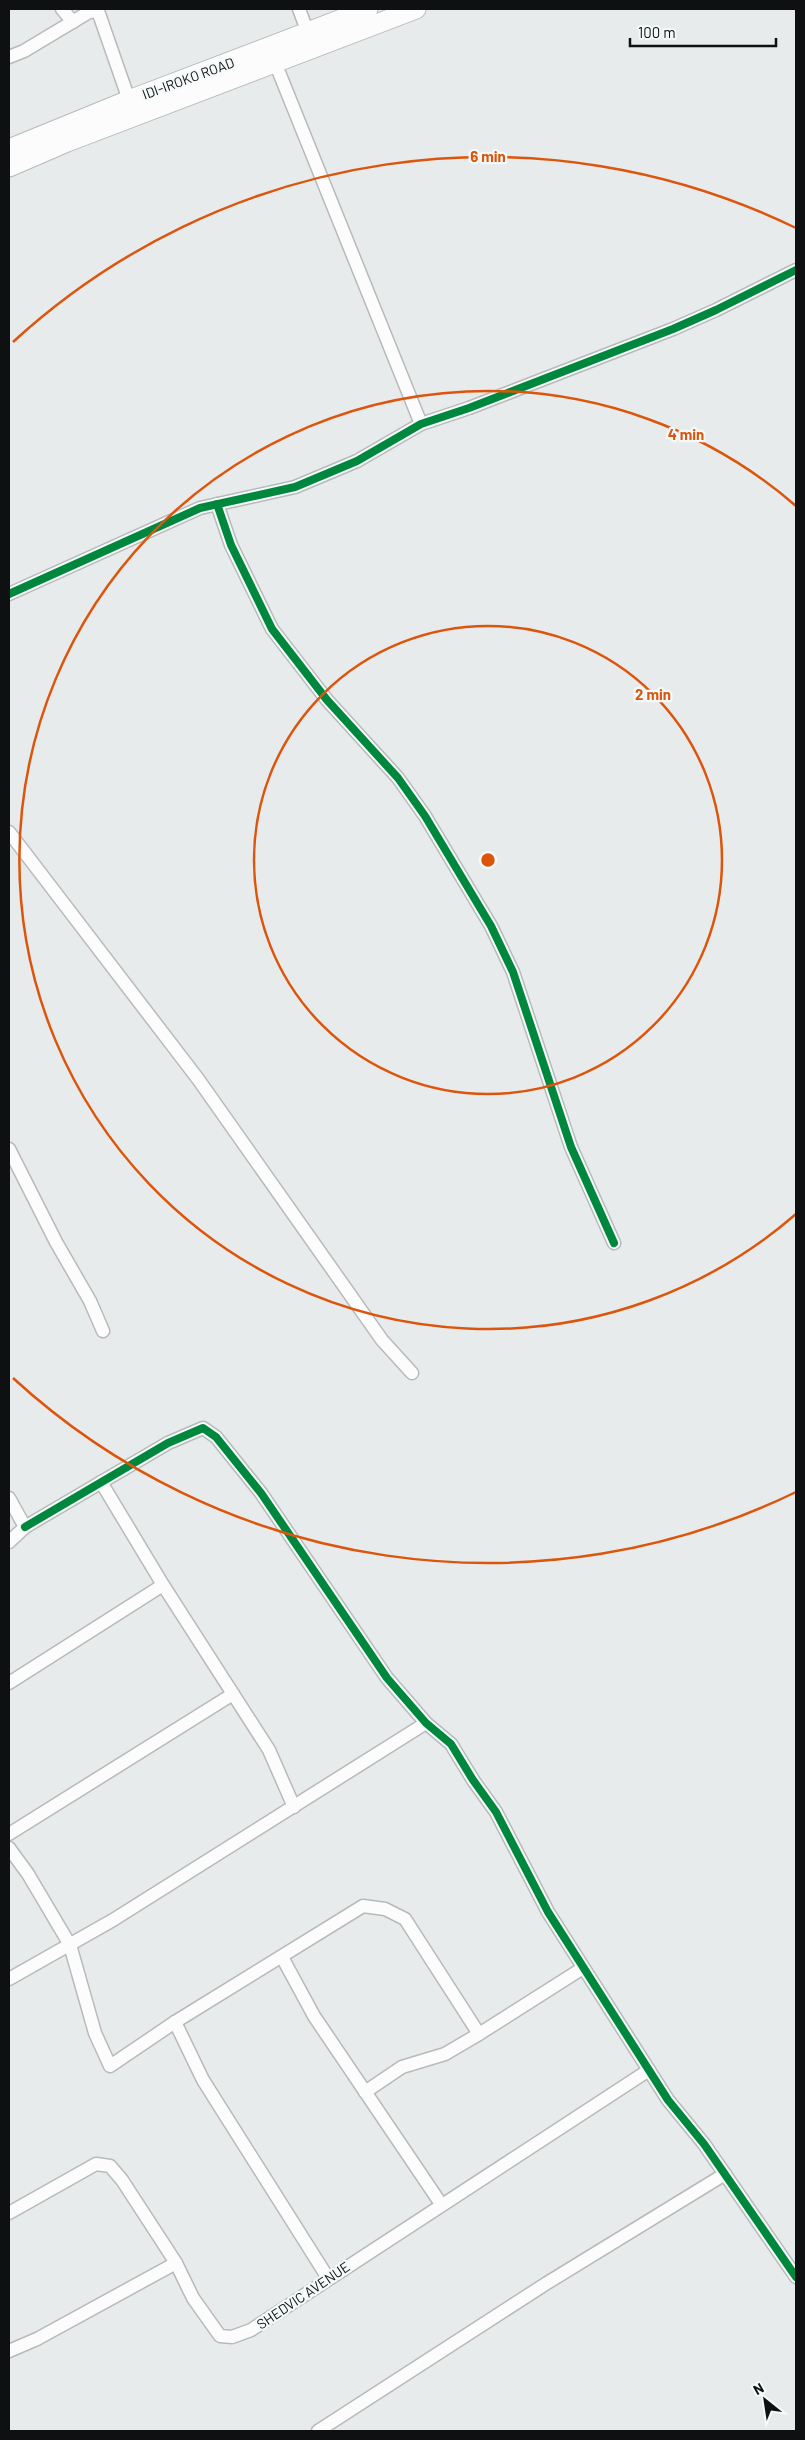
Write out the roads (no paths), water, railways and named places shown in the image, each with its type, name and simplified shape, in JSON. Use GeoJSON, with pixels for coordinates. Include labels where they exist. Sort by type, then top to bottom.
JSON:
{"type":"FeatureCollection","features":[{"type":"Feature","properties":{"kind":"highway","name":"IDI-IROKO ROAD"},"geometry":{"type":"LineString","coordinates":[[9,149],[89,118],[129,100],[272,55],[308,33],[368,9]]}},
{"type":"Feature","properties":{"kind":"highway"},"geometry":{"type":"LineString","coordinates":[[9,167],[272,55],[416,9]]}},
{"type":"Feature","properties":{"kind":"street"},"geometry":{"type":"LineString","coordinates":[[62,9],[73,22]]}},
{"type":"Feature","properties":{"kind":"street"},"geometry":{"type":"LineString","coordinates":[[299,9],[308,33]]}},
{"type":"Feature","properties":{"kind":"street"},"geometry":{"type":"LineString","coordinates":[[9,57],[24,51],[88,12],[98,11],[129,100]]}},
{"type":"Feature","properties":{"kind":"street"},"geometry":{"type":"LineString","coordinates":[[272,55],[421,424]]}},
{"type":"Feature","properties":{"kind":"street"},"geometry":{"type":"LineString","coordinates":[[9,594],[142,532],[200,508],[295,487],[357,461],[421,424],[469,408],[665,332],[716,310],[796,270]]}},
{"type":"Feature","properties":{"kind":"street"},"geometry":{"type":"LineString","coordinates":[[217,504],[232,545],[272,629],[327,700],[398,778],[466,881],[491,926],[513,972],[571,1147],[614,1243]]}},
{"type":"Feature","properties":{"kind":"street"},"geometry":{"type":"LineString","coordinates":[[9,832],[198,1079],[382,1340],[412,1373]]}},
{"type":"Feature","properties":{"kind":"street"},"geometry":{"type":"LineString","coordinates":[[9,1149],[56,1242],[90,1301],[103,1331]]}},
{"type":"Feature","properties":{"kind":"street"},"geometry":{"type":"LineString","coordinates":[[9,1542],[25,1527],[168,1443],[203,1428],[210,1432],[261,1493],[387,1678],[426,1724],[451,1744],[473,1780],[496,1812],[548,1912],[668,2100],[725,2174],[796,2277]]}},
{"type":"Feature","properties":{"kind":"street"},"geometry":{"type":"LineString","coordinates":[[101,1482],[163,1585],[269,1750],[294,1807]]}},
{"type":"Feature","properties":{"kind":"street"},"geometry":{"type":"LineString","coordinates":[[9,1498],[25,1527]]}},
{"type":"Feature","properties":{"kind":"street"},"geometry":{"type":"LineString","coordinates":[[9,1683],[163,1585]]}},
{"type":"Feature","properties":{"kind":"street"},"geometry":{"type":"LineString","coordinates":[[9,1834],[233,1694]]}},
{"type":"Feature","properties":{"kind":"street"},"geometry":{"type":"LineString","coordinates":[[9,1979],[70,1945],[426,1724]]}},
{"type":"Feature","properties":{"kind":"street"},"geometry":{"type":"LineString","coordinates":[[9,1848],[28,1874],[70,1945],[95,2033],[110,2066],[175,2022],[363,1906],[385,1908],[405,1919],[479,2034]]}},
{"type":"Feature","properties":{"kind":"street"},"geometry":{"type":"LineString","coordinates":[[282,1957],[314,2016],[441,2204]]}},
{"type":"Feature","properties":{"kind":"street"},"geometry":{"type":"LineString","coordinates":[[365,2092],[402,2067],[445,2054],[583,1968]]}},
{"type":"Feature","properties":{"kind":"street"},"geometry":{"type":"LineString","coordinates":[[175,2022],[203,2080],[328,2278]]}},
{"type":"Feature","properties":{"kind":"street","name":"SHEDVIC AVENUE"},"geometry":{"type":"LineString","coordinates":[[9,2213],[96,2164],[110,2166],[122,2180],[176,2263],[193,2298],[220,2336],[232,2337],[251,2330],[441,2204],[650,2070]]}},
{"type":"Feature","properties":{"kind":"street"},"geometry":{"type":"LineString","coordinates":[[318,2431],[547,2283],[725,2174]]}},
{"type":"Feature","properties":{"kind":"street"},"geometry":{"type":"LineString","coordinates":[[9,2351],[37,2339],[176,2263]]}}]}
